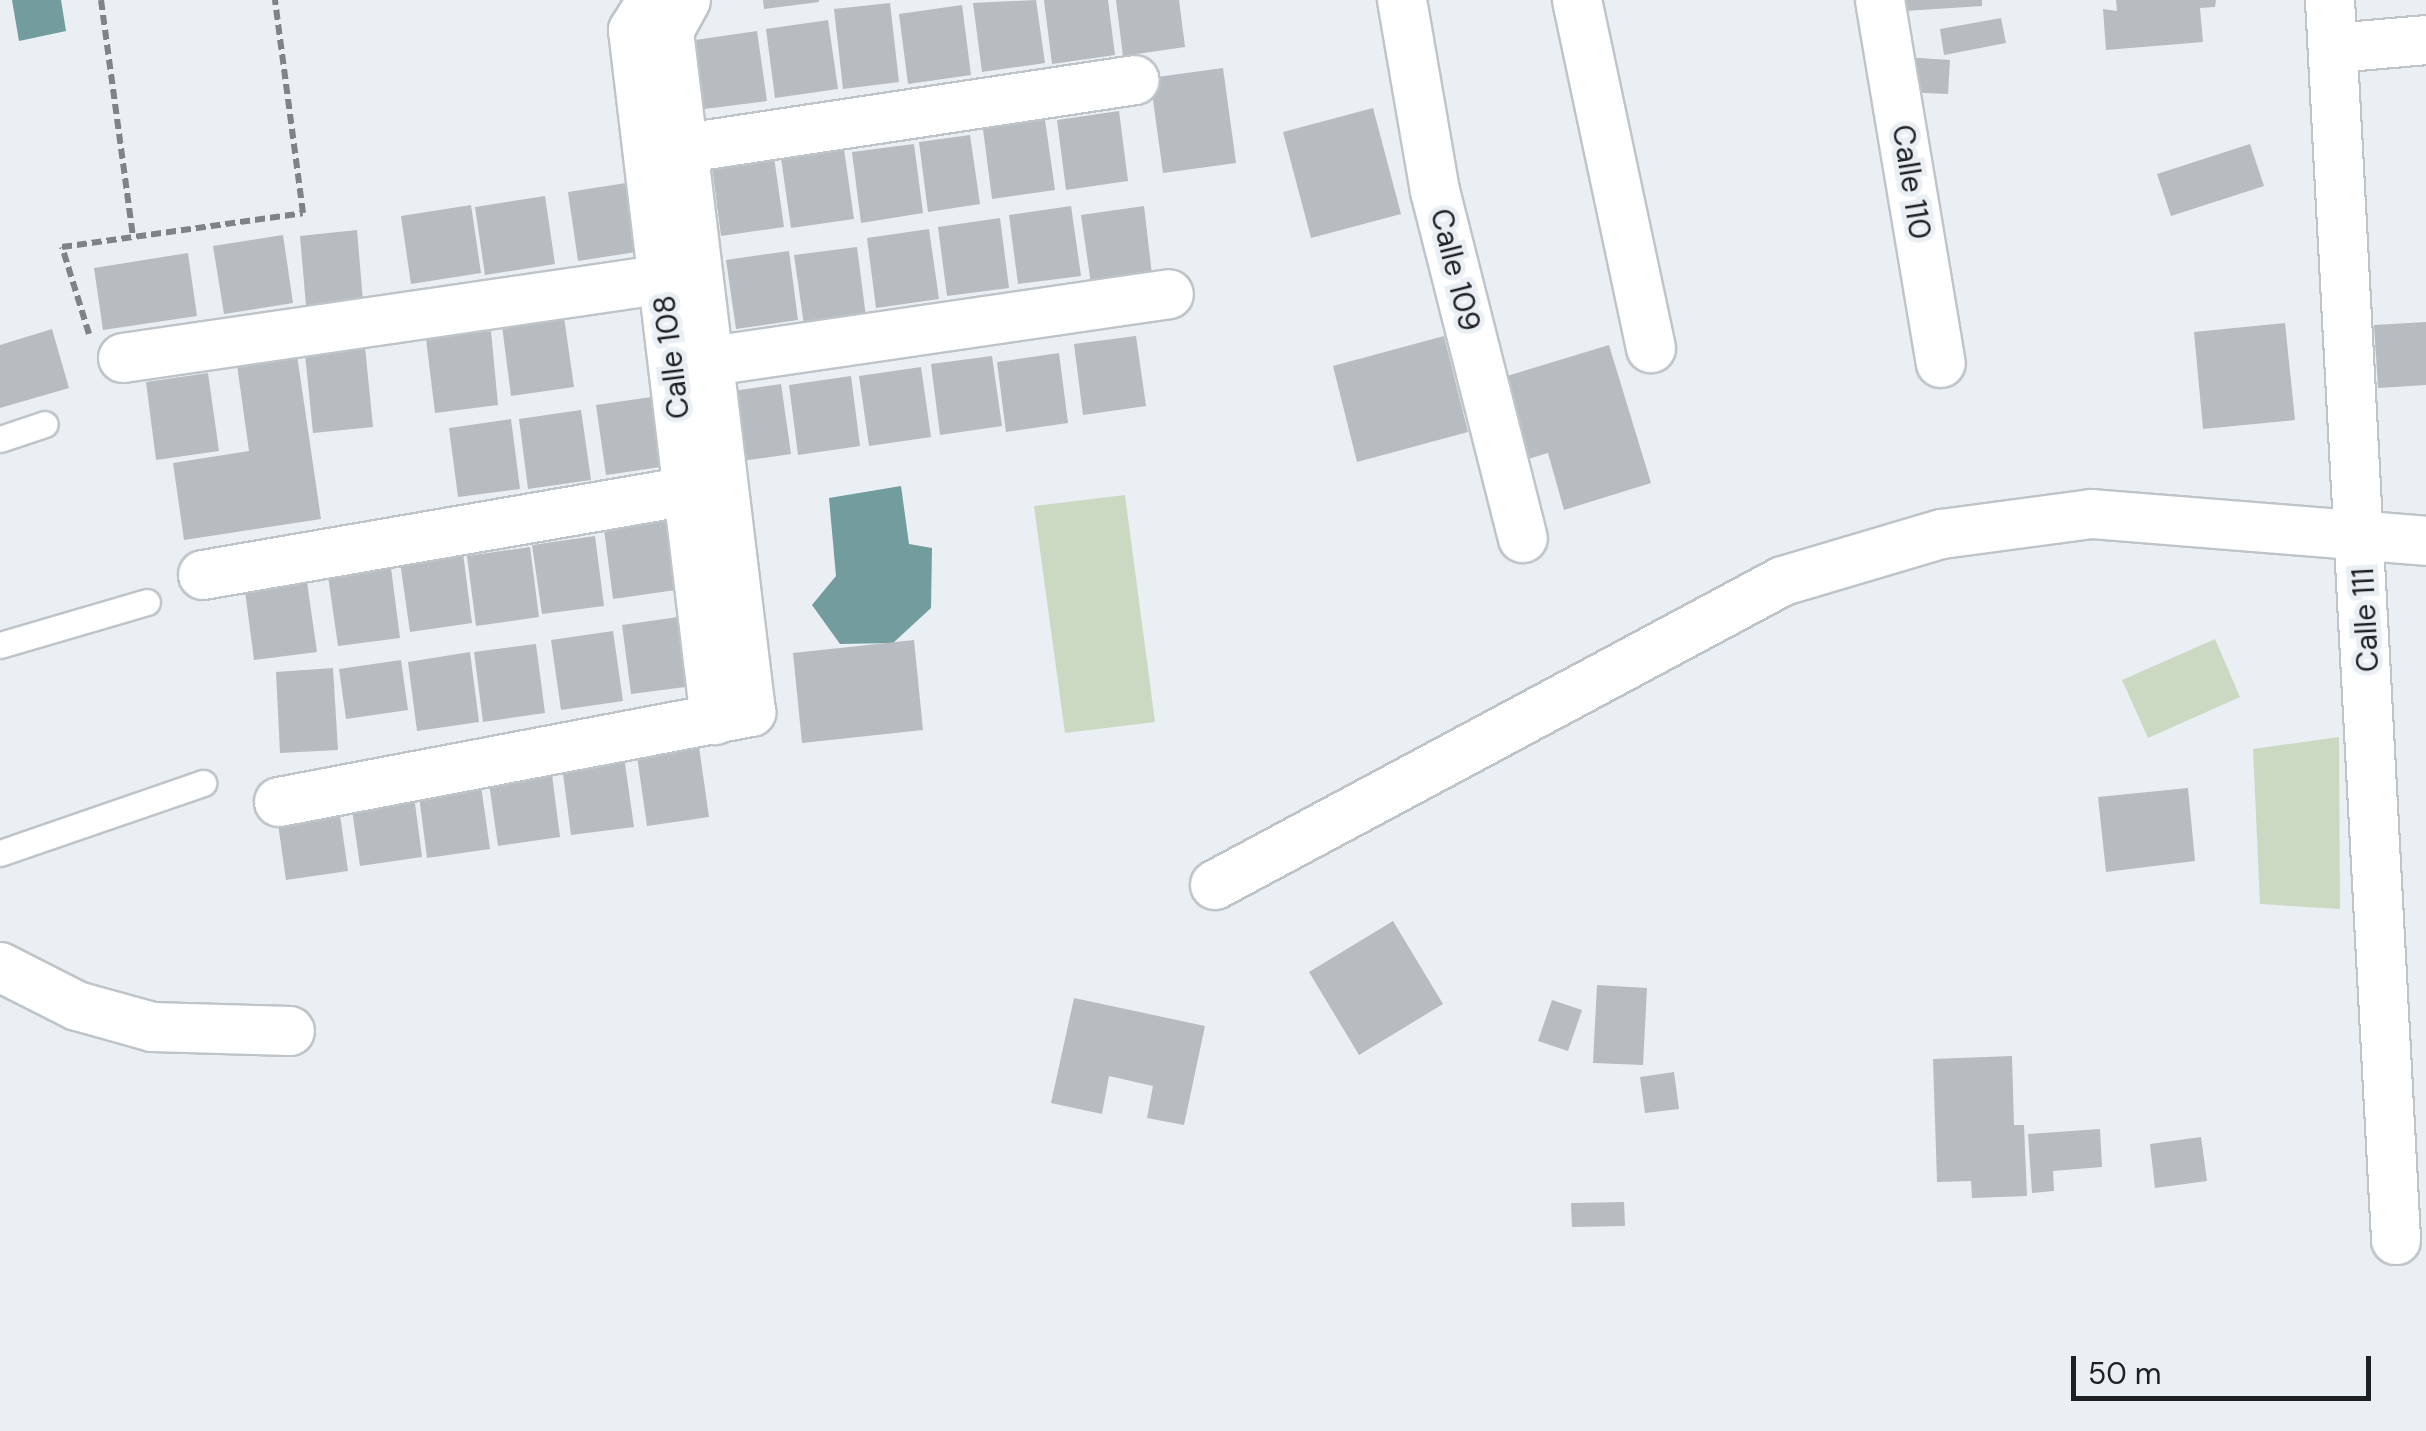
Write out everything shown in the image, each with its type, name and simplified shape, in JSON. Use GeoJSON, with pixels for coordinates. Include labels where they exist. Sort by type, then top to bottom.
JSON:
{"type":"FeatureCollection","features":[{"type":"Feature","properties":{"kind":"street","name":"Calle 108"},"geometry":{"type":"LineString","coordinates":[[652,0],[633,30],[666,151]]}},
{"type":"Feature","properties":{"kind":"street","name":"Calle 108"},"geometry":{"type":"LineString","coordinates":[[279,802],[733,716],[666,151],[669,31],[686,0]]}},
{"type":"Feature","properties":{"kind":"street","name":"Calle 109"},"geometry":{"type":"LineString","coordinates":[[1402,0],[1435,191],[1522,538]]}},
{"type":"Feature","properties":{"kind":"street"},"geometry":{"type":"LineString","coordinates":[[1576,0],[1651,348]]}},
{"type":"Feature","properties":{"kind":"street","name":"Calle 110"},"geometry":{"type":"LineString","coordinates":[[1880,0],[1941,364]]}},
{"type":"Feature","properties":{"kind":"street","name":"Calle 111"},"geometry":{"type":"LineString","coordinates":[[2330,0],[2362,534],[2396,1240]]}},
{"type":"Feature","properties":{"kind":"street"},"geometry":{"type":"LineString","coordinates":[[2335,48],[2426,40]]}},
{"type":"Feature","properties":{"kind":"street"},"geometry":{"type":"LineString","coordinates":[[666,151],[1134,80]]}},
{"type":"Feature","properties":{"kind":"street"},"geometry":{"type":"LineString","coordinates":[[123,358],[681,278]]}},
{"type":"Feature","properties":{"kind":"street"},"geometry":{"type":"LineString","coordinates":[[691,364],[1169,294]]}},
{"type":"Feature","properties":{"kind":"street"},"geometry":{"type":"LineString","coordinates":[[203,575],[706,488]]}},
{"type":"Feature","properties":{"kind":"street"},"geometry":{"type":"LineString","coordinates":[[1214,885],[1782,581],[1942,534],[2092,514],[2426,541]]}},
{"type":"Feature","properties":{"kind":"street"},"geometry":{"type":"LineString","coordinates":[[0,968],[78,1006],[152,1026],[290,1032]]}},
{"type":"Feature","properties":{"kind":"lane"},"geometry":{"type":"LineString","coordinates":[[0,438],[45,424]]}},
{"type":"Feature","properties":{"kind":"lane"},"geometry":{"type":"LineString","coordinates":[[0,645],[147,602]]}},
{"type":"Feature","properties":{"kind":"lane"},"geometry":{"type":"LineString","coordinates":[[0,852],[203,783]]}},
{"type":"Feature","properties":{"kind":"path"},"geometry":{"type":"LineString","coordinates":[[101,0],[133,236]]}},
{"type":"Feature","properties":{"kind":"path"},"geometry":{"type":"LineString","coordinates":[[123,358],[98,364],[62,247],[303,213],[275,0]]}},
{"type":"Feature","properties":{"kind":"green space"},"geometry":{"type":"Polygon","coordinates":[[[1125,495],[1155,722],[1065,733],[1034,506],[1125,495]]]}},
{"type":"Feature","properties":{"kind":"green space"},"geometry":{"type":"Polygon","coordinates":[[[2215,639],[2240,697],[2148,738],[2122,680],[2215,639]]]}},
{"type":"Feature","properties":{"kind":"green space"},"geometry":{"type":"Polygon","coordinates":[[[2339,737],[2340,909],[2260,904],[2253,749],[2339,737]]]}},
{"type":"Feature","properties":{"kind":"water"},"geometry":{"type":"Polygon","coordinates":[[[12,0],[61,0],[66,31],[19,41],[12,0]]]}},
{"type":"Feature","properties":{"kind":"water"},"geometry":{"type":"Polygon","coordinates":[[[901,486],[909,544],[932,548],[931,608],[893,643],[840,644],[812,605],[836,576],[829,498],[901,486]]]}},
{"type":"Feature","properties":{"kind":"building"},"geometry":{"type":"Polygon","coordinates":[[[763,0],[819,0],[819,2],[764,9],[763,0]]]}},
{"type":"Feature","properties":{"kind":"building"},"geometry":{"type":"Polygon","coordinates":[[[1036,0],[1045,63],[982,72],[973,3],[1036,0]]]}},
{"type":"Feature","properties":{"kind":"building"},"geometry":{"type":"Polygon","coordinates":[[[1044,0],[1108,0],[1115,55],[1052,64],[1044,0]]]}},
{"type":"Feature","properties":{"kind":"building"},"geometry":{"type":"Polygon","coordinates":[[[1116,0],[1179,0],[1185,47],[1123,56],[1116,0]]]}},
{"type":"Feature","properties":{"kind":"building"},"geometry":{"type":"Polygon","coordinates":[[[1904,0],[1982,0],[1982,6],[1905,11],[1904,0]]]}},
{"type":"Feature","properties":{"kind":"building"},"geometry":{"type":"Polygon","coordinates":[[[2116,0],[2216,0],[2215,7],[2200,8],[2203,42],[2106,50],[2103,9],[2117,11],[2116,0]]]}},
{"type":"Feature","properties":{"kind":"building"},"geometry":{"type":"Polygon","coordinates":[[[890,3],[899,82],[843,89],[834,9],[890,3]]]}},
{"type":"Feature","properties":{"kind":"building"},"geometry":{"type":"Polygon","coordinates":[[[962,5],[971,75],[908,84],[899,14],[962,5]]]}},
{"type":"Feature","properties":{"kind":"building"},"geometry":{"type":"Polygon","coordinates":[[[2001,18],[2006,43],[1944,55],[1940,29],[2001,18]]]}},
{"type":"Feature","properties":{"kind":"building"},"geometry":{"type":"Polygon","coordinates":[[[828,20],[838,89],[775,98],[766,29],[828,20]]]}},
{"type":"Feature","properties":{"kind":"building"},"geometry":{"type":"Polygon","coordinates":[[[757,31],[767,101],[704,109],[695,40],[757,31]]]}},
{"type":"Feature","properties":{"kind":"building"},"geometry":{"type":"Polygon","coordinates":[[[1904,57],[1950,60],[1948,94],[1903,92],[1904,57]]]}},
{"type":"Feature","properties":{"kind":"building"},"geometry":{"type":"Polygon","coordinates":[[[1223,68],[1236,163],[1163,173],[1150,78],[1223,68]]]}},
{"type":"Feature","properties":{"kind":"building"},"geometry":{"type":"Polygon","coordinates":[[[1373,108],[1401,214],[1311,238],[1283,132],[1373,108]]]}},
{"type":"Feature","properties":{"kind":"building"},"geometry":{"type":"Polygon","coordinates":[[[1119,111],[1128,181],[1066,190],[1057,120],[1119,111]]]}},
{"type":"Feature","properties":{"kind":"building"},"geometry":{"type":"Polygon","coordinates":[[[1045,120],[1055,190],[992,199],[983,129],[1045,120]]]}},
{"type":"Feature","properties":{"kind":"building"},"geometry":{"type":"Polygon","coordinates":[[[970,135],[980,204],[928,212],[919,142],[970,135]]]}},
{"type":"Feature","properties":{"kind":"building"},"geometry":{"type":"Polygon","coordinates":[[[914,144],[923,213],[861,223],[852,152],[914,144]]]}},
{"type":"Feature","properties":{"kind":"building"},"geometry":{"type":"Polygon","coordinates":[[[2250,144],[2264,186],[2171,216],[2157,174],[2250,144]]]}},
{"type":"Feature","properties":{"kind":"building"},"geometry":{"type":"Polygon","coordinates":[[[844,149],[854,219],[791,228],[781,158],[844,149]]]}},
{"type":"Feature","properties":{"kind":"building"},"geometry":{"type":"Polygon","coordinates":[[[774,157],[784,227],[721,236],[712,166],[774,157]]]}},
{"type":"Feature","properties":{"kind":"building"},"geometry":{"type":"Polygon","coordinates":[[[626,183],[636,252],[578,261],[568,192],[626,183]]]}},
{"type":"Feature","properties":{"kind":"building"},"geometry":{"type":"Polygon","coordinates":[[[545,196],[555,264],[485,275],[475,207],[545,196]]]}},
{"type":"Feature","properties":{"kind":"building"},"geometry":{"type":"Polygon","coordinates":[[[471,205],[481,273],[411,284],[401,216],[471,205]]]}},
{"type":"Feature","properties":{"kind":"building"},"geometry":{"type":"Polygon","coordinates":[[[1071,206],[1081,276],[1018,284],[1009,215],[1071,206]]]}},
{"type":"Feature","properties":{"kind":"building"},"geometry":{"type":"Polygon","coordinates":[[[1144,206],[1152,275],[1091,284],[1081,215],[1144,206]]]}},
{"type":"Feature","properties":{"kind":"building"},"geometry":{"type":"Polygon","coordinates":[[[1000,218],[1009,288],[947,296],[938,227],[1000,218]]]}},
{"type":"Feature","properties":{"kind":"building"},"geometry":{"type":"Polygon","coordinates":[[[929,229],[939,299],[876,308],[867,238],[929,229]]]}},
{"type":"Feature","properties":{"kind":"building"},"geometry":{"type":"Polygon","coordinates":[[[357,230],[363,301],[306,306],[300,236],[357,230]]]}},
{"type":"Feature","properties":{"kind":"building"},"geometry":{"type":"Polygon","coordinates":[[[283,235],[293,303],[224,314],[213,246],[283,235]]]}},
{"type":"Feature","properties":{"kind":"building"},"geometry":{"type":"Polygon","coordinates":[[[857,247],[866,317],[804,325],[794,255],[857,247]]]}},
{"type":"Feature","properties":{"kind":"building"},"geometry":{"type":"Polygon","coordinates":[[[789,251],[798,320],[736,329],[726,260],[789,251]]]}},
{"type":"Feature","properties":{"kind":"building"},"geometry":{"type":"Polygon","coordinates":[[[188,253],[197,316],[103,330],[94,268],[188,253]]]}},
{"type":"Feature","properties":{"kind":"building"},"geometry":{"type":"Polygon","coordinates":[[[564,317],[574,387],[511,396],[502,326],[564,317]]]}},
{"type":"Feature","properties":{"kind":"building"},"geometry":{"type":"Polygon","coordinates":[[[2426,322],[2426,385],[2378,388],[2374,325],[2426,322]]]}},
{"type":"Feature","properties":{"kind":"building"},"geometry":{"type":"Polygon","coordinates":[[[2285,323],[2295,420],[2203,429],[2194,332],[2285,323]]]}},
{"type":"Feature","properties":{"kind":"building"},"geometry":{"type":"Polygon","coordinates":[[[52,329],[69,388],[0,408],[0,345],[52,329]]]}},
{"type":"Feature","properties":{"kind":"building"},"geometry":{"type":"Polygon","coordinates":[[[491,331],[498,405],[435,413],[426,339],[491,331]]]}},
{"type":"Feature","properties":{"kind":"building"},"geometry":{"type":"Polygon","coordinates":[[[1136,336],[1146,406],[1083,415],[1074,344],[1136,336]]]}},
{"type":"Feature","properties":{"kind":"building"},"geometry":{"type":"Polygon","coordinates":[[[1444,336],[1468,432],[1357,462],[1333,366],[1444,336]]]}},
{"type":"Feature","properties":{"kind":"building"},"geometry":{"type":"Polygon","coordinates":[[[1609,345],[1651,483],[1564,510],[1548,453],[1518,462],[1494,380],[1609,345]]]}},
{"type":"Feature","properties":{"kind":"building"},"geometry":{"type":"Polygon","coordinates":[[[365,347],[373,427],[313,433],[305,354],[365,347]]]}},
{"type":"Feature","properties":{"kind":"building"},"geometry":{"type":"Polygon","coordinates":[[[1059,353],[1068,423],[1006,432],[997,362],[1059,353]]]}},
{"type":"Feature","properties":{"kind":"building"},"geometry":{"type":"Polygon","coordinates":[[[297,355],[321,519],[184,540],[173,463],[249,451],[237,365],[297,355]]]}},
{"type":"Feature","properties":{"kind":"building"},"geometry":{"type":"Polygon","coordinates":[[[992,356],[1002,426],[940,435],[931,364],[992,356]]]}},
{"type":"Feature","properties":{"kind":"building"},"geometry":{"type":"Polygon","coordinates":[[[921,367],[931,437],[869,446],[859,376],[921,367]]]}},
{"type":"Feature","properties":{"kind":"building"},"geometry":{"type":"Polygon","coordinates":[[[208,373],[219,451],[156,460],[146,382],[208,373]]]}},
{"type":"Feature","properties":{"kind":"building"},"geometry":{"type":"Polygon","coordinates":[[[851,376],[860,446],[798,455],[789,385],[851,376]]]}},
{"type":"Feature","properties":{"kind":"building"},"geometry":{"type":"Polygon","coordinates":[[[781,384],[791,454],[728,463],[719,393],[781,384]]]}},
{"type":"Feature","properties":{"kind":"building"},"geometry":{"type":"Polygon","coordinates":[[[658,396],[668,466],[606,475],[596,405],[658,396]]]}},
{"type":"Feature","properties":{"kind":"building"},"geometry":{"type":"Polygon","coordinates":[[[581,410],[591,480],[528,489],[519,419],[581,410]]]}},
{"type":"Feature","properties":{"kind":"building"},"geometry":{"type":"Polygon","coordinates":[[[511,419],[520,489],[458,497],[449,428],[511,419]]]}},
{"type":"Feature","properties":{"kind":"building"},"geometry":{"type":"Polygon","coordinates":[[[666,521],[676,590],[613,599],[604,529],[666,521]]]}},
{"type":"Feature","properties":{"kind":"building"},"geometry":{"type":"Polygon","coordinates":[[[595,536],[604,606],[542,614],[532,545],[595,536]]]}},
{"type":"Feature","properties":{"kind":"building"},"geometry":{"type":"Polygon","coordinates":[[[530,547],[539,617],[476,626],[467,556],[530,547]]]}},
{"type":"Feature","properties":{"kind":"building"},"geometry":{"type":"Polygon","coordinates":[[[463,553],[472,623],[410,632],[400,562],[463,553]]]}},
{"type":"Feature","properties":{"kind":"building"},"geometry":{"type":"Polygon","coordinates":[[[391,568],[400,638],[338,646],[328,576],[391,568]]]}},
{"type":"Feature","properties":{"kind":"building"},"geometry":{"type":"Polygon","coordinates":[[[307,582],[317,652],[254,660],[245,591],[307,582]]]}},
{"type":"Feature","properties":{"kind":"building"},"geometry":{"type":"Polygon","coordinates":[[[685,616],[693,686],[631,694],[622,625],[685,616]]]}},
{"type":"Feature","properties":{"kind":"building"},"geometry":{"type":"Polygon","coordinates":[[[613,631],[623,701],[561,710],[551,640],[613,631]]]}},
{"type":"Feature","properties":{"kind":"building"},"geometry":{"type":"Polygon","coordinates":[[[914,640],[923,730],[802,743],[793,653],[914,640]]]}},
{"type":"Feature","properties":{"kind":"building"},"geometry":{"type":"Polygon","coordinates":[[[536,644],[545,713],[483,722],[474,652],[536,644]]]}},
{"type":"Feature","properties":{"kind":"building"},"geometry":{"type":"Polygon","coordinates":[[[470,652],[479,722],[417,731],[408,662],[470,652]]]}},
{"type":"Feature","properties":{"kind":"building"},"geometry":{"type":"Polygon","coordinates":[[[401,660],[408,710],[346,719],[339,669],[401,660]]]}},
{"type":"Feature","properties":{"kind":"building"},"geometry":{"type":"Polygon","coordinates":[[[333,668],[338,750],[280,753],[276,672],[333,668]]]}},
{"type":"Feature","properties":{"kind":"building"},"geometry":{"type":"Polygon","coordinates":[[[699,747],[709,817],[647,826],[637,756],[699,747]]]}},
{"type":"Feature","properties":{"kind":"building"},"geometry":{"type":"Polygon","coordinates":[[[624,757],[634,827],[571,835],[562,766],[624,757]]]}},
{"type":"Feature","properties":{"kind":"building"},"geometry":{"type":"Polygon","coordinates":[[[551,767],[560,837],[498,846],[488,776],[551,767]]]}},
{"type":"Feature","properties":{"kind":"building"},"geometry":{"type":"Polygon","coordinates":[[[480,779],[490,849],[427,858],[418,788],[480,779]]]}},
{"type":"Feature","properties":{"kind":"building"},"geometry":{"type":"Polygon","coordinates":[[[413,788],[422,857],[360,866],[350,796],[413,788]]]}},
{"type":"Feature","properties":{"kind":"building"},"geometry":{"type":"Polygon","coordinates":[[[2188,788],[2195,861],[2106,872],[2098,797],[2188,788]]]}},
{"type":"Feature","properties":{"kind":"building"},"geometry":{"type":"Polygon","coordinates":[[[338,801],[348,871],[286,880],[276,810],[338,801]]]}},
{"type":"Feature","properties":{"kind":"building"},"geometry":{"type":"Polygon","coordinates":[[[1393,921],[1443,1004],[1359,1055],[1309,972],[1393,921]]]}},
{"type":"Feature","properties":{"kind":"building"},"geometry":{"type":"Polygon","coordinates":[[[1597,985],[1647,988],[1643,1065],[1593,1063],[1597,985]]]}},
{"type":"Feature","properties":{"kind":"building"},"geometry":{"type":"Polygon","coordinates":[[[1074,998],[1205,1026],[1184,1125],[1147,1118],[1153,1086],[1109,1076],[1102,1114],[1051,1103],[1074,998]]]}},
{"type":"Feature","properties":{"kind":"building"},"geometry":{"type":"Polygon","coordinates":[[[1552,1000],[1582,1010],[1568,1051],[1538,1041],[1552,1000]]]}},
{"type":"Feature","properties":{"kind":"building"},"geometry":{"type":"Polygon","coordinates":[[[2012,1056],[2014,1125],[2024,1125],[2027,1196],[1972,1198],[1971,1181],[1937,1182],[1933,1059],[2012,1056]]]}},
{"type":"Feature","properties":{"kind":"building"},"geometry":{"type":"Polygon","coordinates":[[[1674,1072],[1679,1109],[1645,1113],[1640,1077],[1674,1072]]]}},
{"type":"Feature","properties":{"kind":"building"},"geometry":{"type":"Polygon","coordinates":[[[2100,1129],[2102,1167],[2053,1171],[2054,1191],[2032,1193],[2028,1134],[2100,1129]]]}},
{"type":"Feature","properties":{"kind":"building"},"geometry":{"type":"Polygon","coordinates":[[[2201,1137],[2207,1181],[2155,1188],[2150,1144],[2201,1137]]]}},
{"type":"Feature","properties":{"kind":"building"},"geometry":{"type":"Polygon","coordinates":[[[1624,1202],[1625,1226],[1572,1227],[1571,1203],[1624,1202]]]}}]}
